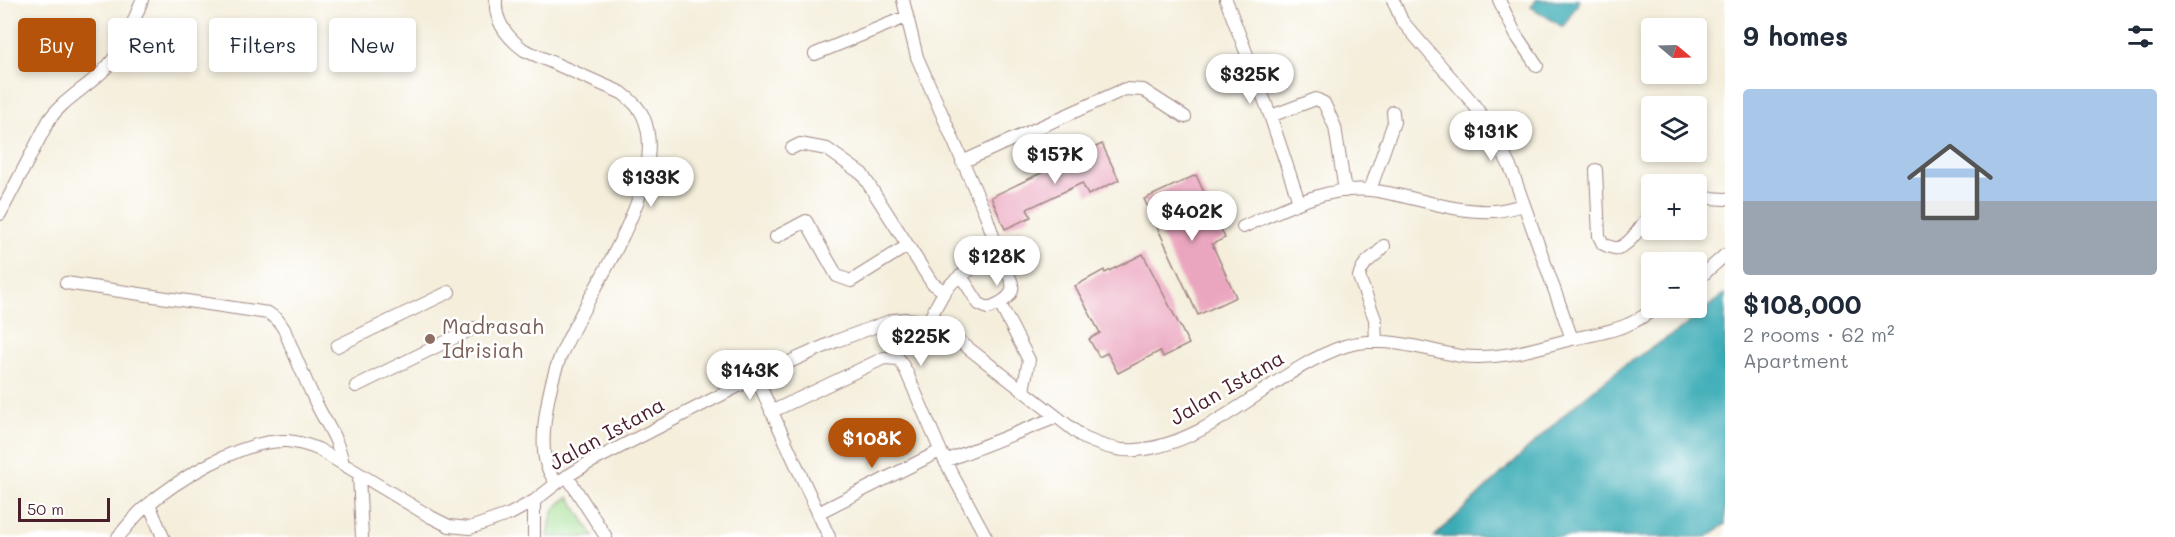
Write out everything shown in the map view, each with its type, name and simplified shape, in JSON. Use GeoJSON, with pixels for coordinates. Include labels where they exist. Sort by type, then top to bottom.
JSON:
{"type":"FeatureCollection","features":[{"type":"Feature","properties":{"kind":"street"},"geometry":{"type":"LineString","coordinates":[[0,214],[49,120],[57,108],[103,72],[118,54],[133,25],[142,0]]}},
{"type":"Feature","properties":{"kind":"street"},"geometry":{"type":"LineString","coordinates":[[496,0],[495,8],[499,21],[513,42],[524,50],[622,93],[634,102],[643,116],[649,146],[647,167],[635,210],[559,360],[550,392],[544,448],[546,463],[556,484]]}},
{"type":"Feature","properties":{"kind":"street"},"geometry":{"type":"LineString","coordinates":[[903,0],[917,57],[994,239],[996,260],[1004,268],[1012,285],[1012,294],[1000,304],[988,308],[979,304],[961,276]]}},
{"type":"Feature","properties":{"kind":"street"},"geometry":{"type":"LineString","coordinates":[[1226,0],[1270,116],[1299,202]]}},
{"type":"Feature","properties":{"kind":"street"},"geometry":{"type":"LineString","coordinates":[[1393,0],[1402,21],[1472,102],[1492,130],[1512,171],[1572,339]]}},
{"type":"Feature","properties":{"kind":"street"},"geometry":{"type":"LineString","coordinates":[[1499,0],[1516,35],[1537,66]]}},
{"type":"Feature","properties":{"kind":"street"},"geometry":{"type":"LineString","coordinates":[[815,54],[906,17]]}},
{"type":"Feature","properties":{"kind":"street"},"geometry":{"type":"LineString","coordinates":[[962,162],[1125,89],[1143,90],[1185,117]]}},
{"type":"Feature","properties":{"kind":"street"},"geometry":{"type":"LineString","coordinates":[[1270,116],[1316,99],[1324,103],[1335,127],[1345,191]]}},
{"type":"Feature","properties":{"kind":"street"},"geometry":{"type":"LineString","coordinates":[[1370,190],[1394,122],[1393,112]]}},
{"type":"Feature","properties":{"kind":"street"},"geometry":{"type":"LineString","coordinates":[[792,148],[800,144],[827,149],[862,174],[932,283],[945,292]]}},
{"type":"Feature","properties":{"kind":"street"},"geometry":{"type":"LineString","coordinates":[[1596,170],[1599,236],[1603,244],[1619,248],[1629,241],[1641,225]]}},
{"type":"Feature","properties":{"kind":"street"},"geometry":{"type":"LineString","coordinates":[[1243,227],[1299,202],[1345,191],[1370,190],[1445,207],[1476,211],[1494,211],[1524,206]]}},
{"type":"Feature","properties":{"kind":"street"},"geometry":{"type":"LineString","coordinates":[[1707,198],[1725,199]]}},
{"type":"Feature","properties":{"kind":"street"},"geometry":{"type":"LineString","coordinates":[[776,237],[806,221],[837,276],[851,281],[907,246]]}},
{"type":"Feature","properties":{"kind":"street"},"geometry":{"type":"LineString","coordinates":[[1376,342],[1375,319],[1359,277],[1365,262],[1380,252],[1384,246]]}},
{"type":"Feature","properties":{"kind":"street"},"geometry":{"type":"LineString","coordinates":[[1707,271],[1725,255]]}},
{"type":"Feature","properties":{"kind":"street"},"geometry":{"type":"LineString","coordinates":[[927,324],[950,285],[986,261],[996,260]]}},
{"type":"Feature","properties":{"kind":"street"},"geometry":{"type":"LineString","coordinates":[[66,283],[268,313],[277,319],[284,329],[317,405],[340,448],[343,464]]}},
{"type":"Feature","properties":{"kind":"street"},"geometry":{"type":"LineString","coordinates":[[337,346],[448,292]]}},
{"type":"Feature","properties":{"kind":"street"},"geometry":{"type":"LineString","coordinates":[[1000,304],[1029,360],[1023,390]]}},
{"type":"Feature","properties":{"kind":"street","name":"Jalan Istana"},"geometry":{"type":"LineString","coordinates":[[118,537],[149,504],[176,484],[228,455],[265,443],[286,441],[303,443],[318,449],[414,508],[449,526],[470,528],[487,524],[534,501],[567,476],[638,436],[756,377],[836,341],[893,320],[915,320],[954,337],[1084,438],[1099,445],[1134,451],[1179,440],[1204,427],[1323,353],[1348,345],[1369,341],[1463,356],[1491,357],[1521,353],[1600,333],[1629,324],[1641,317]]}},
{"type":"Feature","properties":{"kind":"street"},"geometry":{"type":"LineString","coordinates":[[356,386],[474,328]]}},
{"type":"Feature","properties":{"kind":"street"},"geometry":{"type":"LineString","coordinates":[[771,412],[884,358],[898,359],[906,371],[942,456],[986,537]]}},
{"type":"Feature","properties":{"kind":"street"},"geometry":{"type":"LineString","coordinates":[[756,377],[829,537]]}},
{"type":"Feature","properties":{"kind":"street"},"geometry":{"type":"LineString","coordinates":[[818,513],[942,456],[1057,417]]}},
{"type":"Feature","properties":{"kind":"street"},"geometry":{"type":"LineString","coordinates":[[359,474],[362,537]]}},
{"type":"Feature","properties":{"kind":"street"},"geometry":{"type":"LineString","coordinates":[[567,476],[606,537]]}},
{"type":"Feature","properties":{"kind":"street"},"geometry":{"type":"LineString","coordinates":[[534,501],[534,537]]}},
{"type":"Feature","properties":{"kind":"street"},"geometry":{"type":"LineString","coordinates":[[149,504],[163,537]]}},
{"type":"Feature","properties":{"kind":"green space"},"geometry":{"type":"Polygon","coordinates":[[[569,497],[594,537],[548,537],[555,509],[569,497]]]}},
{"type":"Feature","properties":{"kind":"water"},"geometry":{"type":"Polygon","coordinates":[[[1536,0],[1580,0],[1563,27],[1531,7],[1536,0]]]}},
{"type":"Feature","properties":{"kind":"water"},"geometry":{"type":"Polygon","coordinates":[[[1725,293],[1725,524],[1707,537],[1434,537],[1568,411],[1623,366],[1694,318],[1707,318],[1707,308],[1725,293]]]}},
{"type":"Feature","properties":{"kind":"building"},"geometry":{"type":"Polygon","coordinates":[[[1102,144],[1119,180],[1088,195],[1082,183],[1027,209],[1031,217],[1005,229],[991,197],[1102,144]]]}},
{"type":"Feature","properties":{"kind":"building"},"geometry":{"type":"Polygon","coordinates":[[[1196,175],[1225,238],[1212,244],[1236,297],[1198,315],[1144,199],[1196,175]]]}},
{"type":"Feature","properties":{"kind":"building"},"geometry":{"type":"Polygon","coordinates":[[[1143,254],[1189,344],[1163,357],[1160,351],[1118,373],[1107,353],[1099,357],[1089,339],[1100,333],[1075,286],[1104,270],[1105,273],[1143,254]]]}},
{"type":"Feature","properties":{"kind":"place","name":"Madrasah Idrisiah"},"geometry":{"type":"Point","coordinates":[430,339]}}]}
